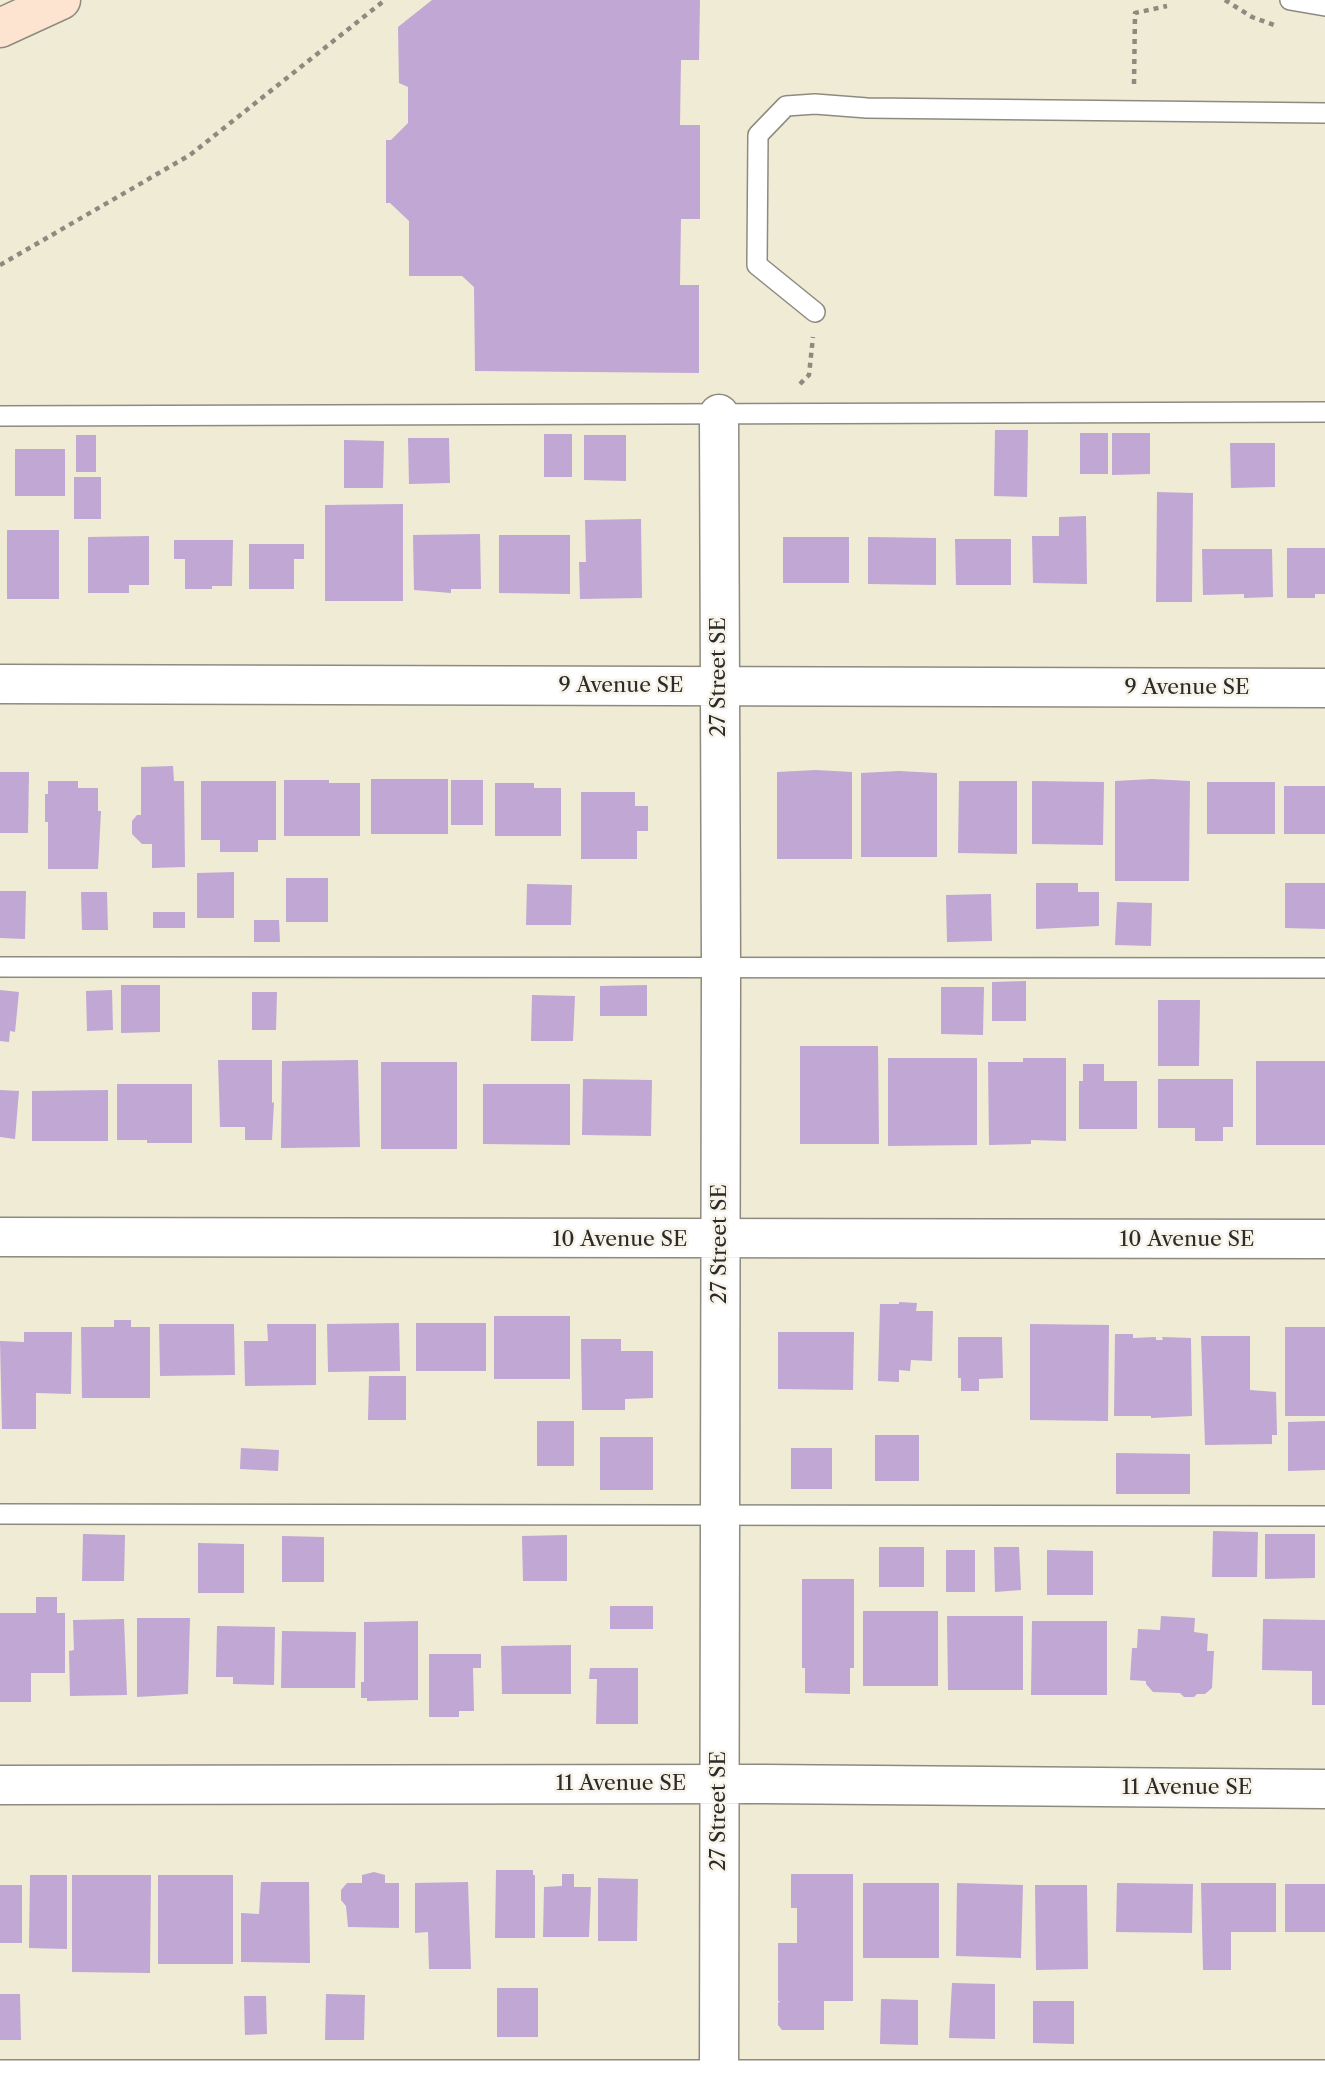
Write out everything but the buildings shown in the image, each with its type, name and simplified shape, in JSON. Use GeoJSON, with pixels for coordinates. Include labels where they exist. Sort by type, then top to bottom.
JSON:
{"type":"FeatureCollection","features":[{"type":"Feature","properties":{"kind":"main road"},"geometry":{"type":"LineString","coordinates":[[0,28],[61,0]]}},
{"type":"Feature","properties":{"kind":"street","name":"27 Street SE"},"geometry":{"type":"LineString","coordinates":[[719,414],[719,2073]]}},
{"type":"Feature","properties":{"kind":"street","name":"9 Avenue SE"},"geometry":{"type":"LineString","coordinates":[[0,684],[1325,688]]}},
{"type":"Feature","properties":{"kind":"street","name":"10 Avenue SE"},"geometry":{"type":"LineString","coordinates":[[0,1237],[1325,1240]]}},
{"type":"Feature","properties":{"kind":"street","name":"11 Avenue SE"},"geometry":{"type":"LineString","coordinates":[[0,1785],[719,1784],[1325,1789]]}},
{"type":"Feature","properties":{"kind":"lane"},"geometry":{"type":"LineString","coordinates":[[1290,0],[1325,6]]}},
{"type":"Feature","properties":{"kind":"lane"},"geometry":{"type":"LineString","coordinates":[[815,312],[757,265],[758,135],[786,106],[815,104],[1325,113]]}},
{"type":"Feature","properties":{"kind":"lane"},"geometry":{"type":"LineString","coordinates":[[0,416],[1325,412]]}},
{"type":"Feature","properties":{"kind":"lane"},"geometry":{"type":"LineString","coordinates":[[0,967],[1325,968]]}},
{"type":"Feature","properties":{"kind":"lane"},"geometry":{"type":"LineString","coordinates":[[0,1514],[1325,1516]]}},
{"type":"Feature","properties":{"kind":"lane"},"geometry":{"type":"LineString","coordinates":[[0,2070],[719,2073],[1325,2070]]}},
{"type":"Feature","properties":{"kind":"path"},"geometry":{"type":"LineString","coordinates":[[0,265],[190,155],[385,0]]}},
{"type":"Feature","properties":{"kind":"path"},"geometry":{"type":"LineString","coordinates":[[1134,111],[1135,13],[1167,6]]}},
{"type":"Feature","properties":{"kind":"path"},"geometry":{"type":"LineString","coordinates":[[766,414],[809,375],[815,312]]}}]}
